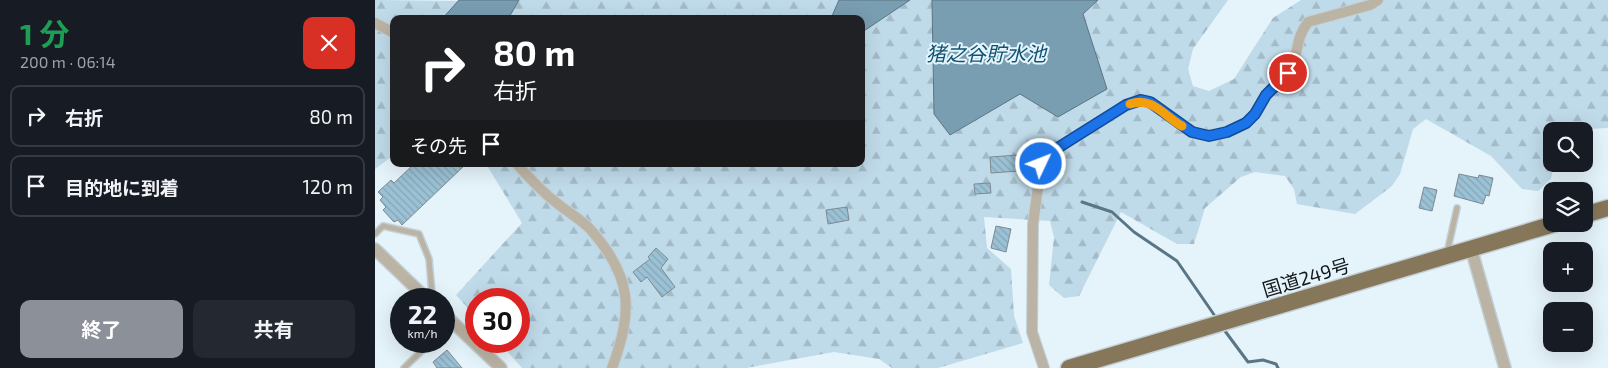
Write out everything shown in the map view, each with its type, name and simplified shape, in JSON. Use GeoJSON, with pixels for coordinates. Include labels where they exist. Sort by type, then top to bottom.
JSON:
{"type":"FeatureCollection","features":[{"type":"Feature","properties":{"kind":"highway"},"geometry":{"type":"LineString","coordinates":[[1593,212],[1608,208]]}},
{"type":"Feature","properties":{"kind":"highway","name":"国道249号"},"geometry":{"type":"LineString","coordinates":[[1069,368],[1543,227]]}},
{"type":"Feature","properties":{"kind":"street"},"geometry":{"type":"LineString","coordinates":[[1044,368],[1032,332],[1033,224],[1038,173],[1048,154],[1126,105],[1141,100],[1150,102],[1192,132],[1209,136],[1227,132],[1246,123],[1255,114],[1266,95],[1288,73],[1294,62],[1298,38],[1308,22],[1370,5],[1378,0]]}},
{"type":"Feature","properties":{"kind":"street"},"geometry":{"type":"LineString","coordinates":[[375,23],[390,31]]}},
{"type":"Feature","properties":{"kind":"street"},"geometry":{"type":"LineString","coordinates":[[520,167],[536,186],[591,230],[614,264],[623,284],[627,301],[624,337],[612,368]]}},
{"type":"Feature","properties":{"kind":"street"},"geometry":{"type":"LineString","coordinates":[[1471,248],[1505,368]]}},
{"type":"Feature","properties":{"kind":"street"},"geometry":{"type":"LineString","coordinates":[[375,249],[416,288]]}},
{"type":"Feature","properties":{"kind":"street"},"geometry":{"type":"LineString","coordinates":[[455,329],[501,368]]}},
{"type":"Feature","properties":{"kind":"lane"},"geometry":{"type":"LineString","coordinates":[[1447,256],[1457,208]]}},
{"type":"Feature","properties":{"kind":"lane"},"geometry":{"type":"LineString","coordinates":[[375,234],[383,226],[419,234],[429,259],[432,288]]}},
{"type":"Feature","properties":{"kind":"lane"},"geometry":{"type":"LineString","coordinates":[[404,368],[420,353]]}},
{"type":"Feature","properties":{"kind":"green space"},"geometry":{"type":"Polygon","coordinates":[[[375,0],[460,1],[446,15],[390,15],[390,158],[375,169],[375,0]]]}},
{"type":"Feature","properties":{"kind":"green space"},"geometry":{"type":"Polygon","coordinates":[[[519,0],[839,0],[832,15],[510,15],[519,0]]]}},
{"type":"Feature","properties":{"kind":"green space"},"geometry":{"type":"Polygon","coordinates":[[[910,0],[932,0],[950,135],[1020,94],[1058,117],[1093,47],[1083,14],[1098,0],[1228,0],[1193,49],[1188,69],[1193,86],[1209,91],[1234,79],[1273,18],[1301,0],[1608,0],[1608,128],[1593,129],[1593,122],[1543,122],[1543,172],[1552,172],[1551,179],[1548,182],[1543,182],[1543,186],[1538,191],[1522,189],[1491,156],[1426,119],[1413,129],[1400,174],[1392,186],[1355,214],[1297,204],[1294,189],[1285,176],[1255,172],[1241,177],[1205,208],[1194,244],[1177,244],[1121,212],[1079,296],[1064,298],[1049,285],[1054,237],[1050,221],[984,217],[987,248],[1011,269],[1014,316],[1023,343],[938,368],[892,368],[879,359],[834,352],[746,368],[522,368],[509,353],[530,353],[530,288],[465,288],[465,305],[456,295],[522,223],[488,167],[865,167],[865,30],[910,0]]]}},
{"type":"Feature","properties":{"kind":"water"},"geometry":{"type":"Polygon","coordinates":[[[459,0],[519,0],[510,15],[446,15],[459,0]]]}},
{"type":"Feature","properties":{"kind":"water","name":"猪之谷貯水池"},"geometry":{"type":"Polygon","coordinates":[[[839,0],[910,0],[865,30],[865,15],[832,15],[839,0]]]}},
{"type":"Feature","properties":{"kind":"water","name":"猪之谷貯水池"},"geometry":{"type":"Polygon","coordinates":[[[932,0],[1098,0],[1083,14],[1107,89],[1058,117],[1020,94],[950,135],[934,114],[932,0]]]}},
{"type":"Feature","properties":{"kind":"building"},"geometry":{"type":"Polygon","coordinates":[[[1018,155],[1019,171],[991,173],[990,157],[1018,155]]]}},
{"type":"Feature","properties":{"kind":"building"},"geometry":{"type":"Polygon","coordinates":[[[411,167],[463,167],[402,225],[398,220],[394,222],[383,210],[386,207],[380,200],[383,197],[378,192],[391,180],[394,183],[411,167]]]}},
{"type":"Feature","properties":{"kind":"building"},"geometry":{"type":"Polygon","coordinates":[[[1459,174],[1478,178],[1479,175],[1493,178],[1489,196],[1486,195],[1483,204],[1454,196],[1459,174]]]}},
{"type":"Feature","properties":{"kind":"building"},"geometry":{"type":"Polygon","coordinates":[[[990,183],[991,193],[975,194],[974,184],[990,183]]]}},
{"type":"Feature","properties":{"kind":"building"},"geometry":{"type":"Polygon","coordinates":[[[1424,187],[1437,190],[1432,211],[1419,208],[1424,187]]]}},
{"type":"Feature","properties":{"kind":"building"},"geometry":{"type":"Polygon","coordinates":[[[847,207],[849,220],[828,224],[826,210],[847,207]]]}},
{"type":"Feature","properties":{"kind":"building"},"geometry":{"type":"Polygon","coordinates":[[[996,226],[1011,229],[1006,252],[991,248],[996,226]]]}},
{"type":"Feature","properties":{"kind":"building"},"geometry":{"type":"Polygon","coordinates":[[[656,248],[668,259],[661,268],[675,287],[662,297],[647,277],[641,282],[633,272],[650,259],[648,257],[656,248]]]}},
{"type":"Feature","properties":{"kind":"building"},"geometry":{"type":"Polygon","coordinates":[[[444,353],[450,353],[462,368],[437,368],[433,362],[444,353]]]}},
{"type":"Feature","properties":{"kind":"waterway"},"geometry":{"type":"LineString","coordinates":[[1082,202],[1112,212],[1134,232],[1177,261],[1217,319]]}},
{"type":"Feature","properties":{"kind":"waterway"},"geometry":{"type":"LineString","coordinates":[[1222,327],[1248,362],[1263,360],[1276,364],[1278,368]]}},
{"type":"Feature","properties":{"kind":"slow traffic"},"geometry":{"type":"LineString","coordinates":[[1130,104],[1141,100],[1150,102],[1182,126]]}},
{"type":"Feature","properties":{"kind":"route"},"geometry":{"type":"LineString","coordinates":[[1041,164],[1048,154],[1126,105],[1141,100],[1150,102],[1178,124],[1192,132],[1209,136],[1227,132],[1246,123],[1255,114],[1266,95],[1288,73]]}}]}
